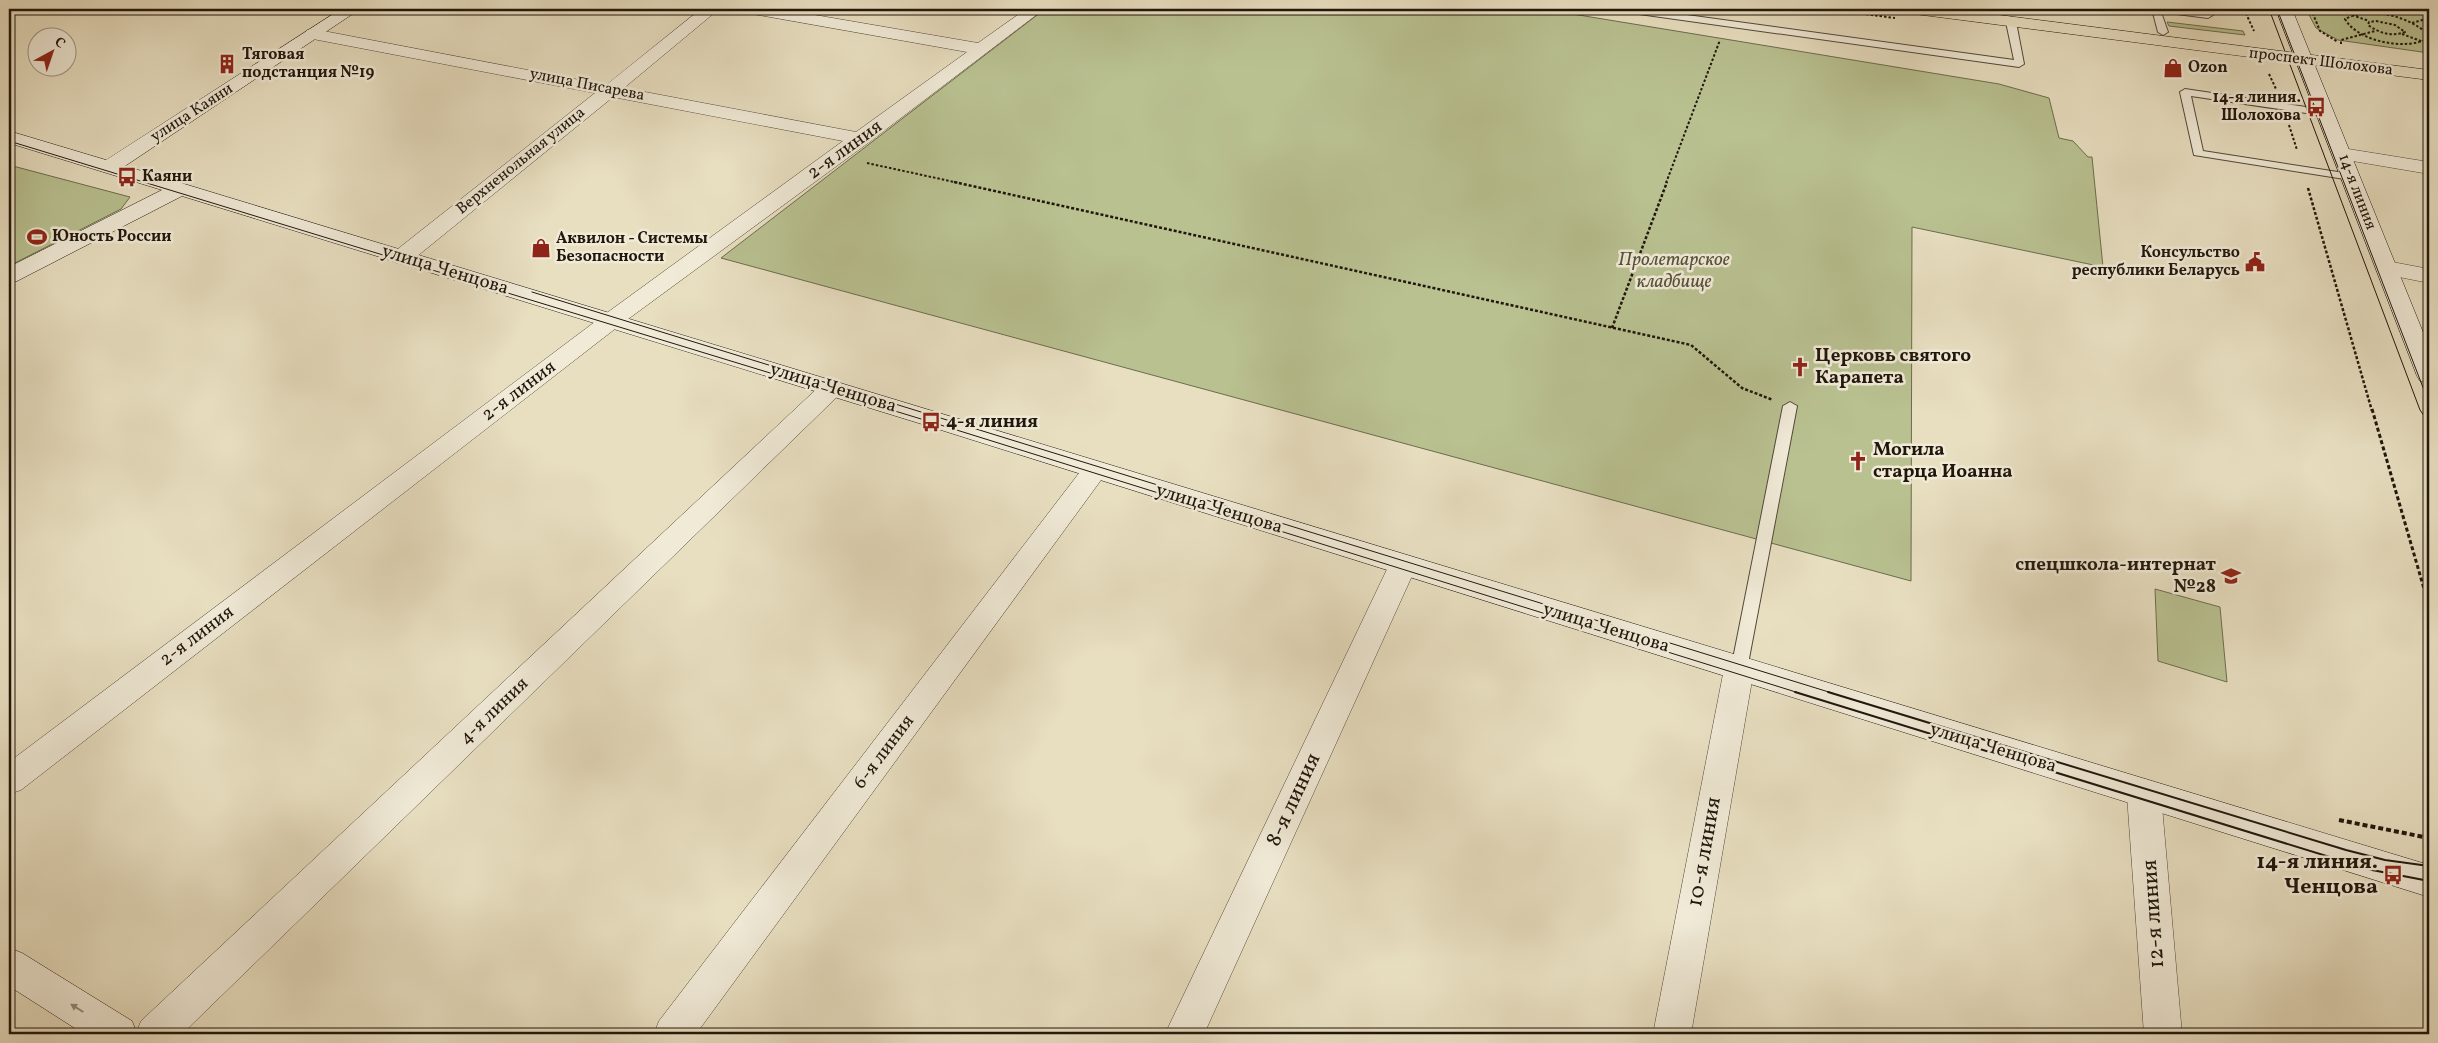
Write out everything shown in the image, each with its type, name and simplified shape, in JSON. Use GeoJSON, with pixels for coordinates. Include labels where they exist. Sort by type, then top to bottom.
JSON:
{"type":"FeatureCollection","features":[{"type":"Feature","properties":{"kind":"main road","name":"проспект Шолохова"},"geometry":{"type":"LineString","coordinates":[[1915,9],[2262,55],[2304,55],[2429,65]]}},
{"type":"Feature","properties":{"kind":"main road","name":"проспект Шолохова"},"geometry":{"type":"LineString","coordinates":[[1987,9],[2163,32],[2429,75]]}},
{"type":"Feature","properties":{"kind":"street","name":"улица Каяни"},"geometry":{"type":"LineString","coordinates":[[108,168],[352,9]]}},
{"type":"Feature","properties":{"kind":"street","name":"Верхненольная улица"},"geometry":{"type":"LineString","coordinates":[[402,256],[711,9]]}},
{"type":"Feature","properties":{"kind":"street"},"geometry":{"type":"LineString","coordinates":[[753,9],[982,49]]}},
{"type":"Feature","properties":{"kind":"street","name":"2-я линия"},"geometry":{"type":"LineString","coordinates":[[9,780],[612,320],[1036,9]]}},
{"type":"Feature","properties":{"kind":"street","name":"14-я линия"},"geometry":{"type":"LineString","coordinates":[[2284,9],[2304,55],[2429,376]]}},
{"type":"Feature","properties":{"kind":"street","name":"улица Писарева"},"geometry":{"type":"LineString","coordinates":[[313,34],[611,89],[861,139]]}},
{"type":"Feature","properties":{"kind":"street","name":"улица Ченцова"},"geometry":{"type":"LineString","coordinates":[[9,138],[612,320],[2144,795],[2429,881]]}},
{"type":"Feature","properties":{"kind":"street"},"geometry":{"type":"LineString","coordinates":[[2342,154],[2429,168]]}},
{"type":"Feature","properties":{"kind":"street"},"geometry":{"type":"LineString","coordinates":[[9,276],[180,190]]}},
{"type":"Feature","properties":{"kind":"street"},"geometry":{"type":"LineString","coordinates":[[2387,268],[2429,276]]}},
{"type":"Feature","properties":{"kind":"street","name":"4-я линия"},"geometry":{"type":"LineString","coordinates":[[155,1034],[832,388]]}},
{"type":"Feature","properties":{"kind":"street","name":"6-я линия"},"geometry":{"type":"LineString","coordinates":[[673,1034],[1095,470]]}},
{"type":"Feature","properties":{"kind":"street","name":"8-я линия"},"geometry":{"type":"LineString","coordinates":[[1184,1034],[1403,566]]}},
{"type":"Feature","properties":{"kind":"street","name":"10-я линия"},"geometry":{"type":"LineString","coordinates":[[1672,1034],[1739,669]]}},
{"type":"Feature","properties":{"kind":"street","name":"12-я линия"},"geometry":{"type":"LineString","coordinates":[[2144,795],[2163,1034]]}},
{"type":"Feature","properties":{"kind":"street"},"geometry":{"type":"LineString","coordinates":[[9,965],[118,1034]]}},
{"type":"Feature","properties":{"kind":"lane"},"geometry":{"type":"LineString","coordinates":[[1625,9],[2019,64],[2011,22]]}},
{"type":"Feature","properties":{"kind":"lane"},"geometry":{"type":"LineString","coordinates":[[2163,32],[2158,9],[2208,15]]}},
{"type":"Feature","properties":{"kind":"lane"},"geometry":{"type":"LineString","coordinates":[[2326,113],[2184,92],[2198,152],[2351,177]]}},
{"type":"Feature","properties":{"kind":"lane"},"geometry":{"type":"LineString","coordinates":[[1739,669],[1790,406]]}},
{"type":"Feature","properties":{"kind":"path"},"geometry":{"type":"LineString","coordinates":[[2244,9],[2250,26],[2254,31]]}},
{"type":"Feature","properties":{"kind":"path"},"geometry":{"type":"LineString","coordinates":[[2311,9],[2320,31],[2341,44],[2341,40],[2376,30]]}},
{"type":"Feature","properties":{"kind":"path"},"geometry":{"type":"LineString","coordinates":[[2335,9],[2369,22],[2396,25],[2407,21]]}},
{"type":"Feature","properties":{"kind":"path"},"geometry":{"type":"LineString","coordinates":[[2380,14],[2412,23],[2429,36],[2423,42],[2397,43],[2362,34],[2346,22],[2345,19],[2351,15],[2380,14]]}},
{"type":"Feature","properties":{"kind":"path"},"geometry":{"type":"LineString","coordinates":[[2412,23],[2429,18]]}},
{"type":"Feature","properties":{"kind":"path"},"geometry":{"type":"LineString","coordinates":[[2369,22],[2368,26],[2376,30],[2390,34],[2402,34],[2429,44]]}},
{"type":"Feature","properties":{"kind":"path"},"geometry":{"type":"LineString","coordinates":[[2396,25],[2405,31],[2402,34]]}},
{"type":"Feature","properties":{"kind":"path"},"geometry":{"type":"LineString","coordinates":[[1612,328],[1722,35]]}},
{"type":"Feature","properties":{"kind":"path"},"geometry":{"type":"LineString","coordinates":[[2262,55],[2284,107],[2429,606]]}},
{"type":"Feature","properties":{"kind":"path"},"geometry":{"type":"LineString","coordinates":[[837,156],[1691,345],[1742,388],[1790,406]]}},
{"type":"Feature","properties":{"kind":"green space","name":"Пролетарское кладбище"},"geometry":{"type":"Polygon","coordinates":[[[1045,9],[1542,9],[1999,84],[2049,98],[2059,138],[2073,141],[2088,157],[2092,157],[2103,267],[1912,227],[1911,581],[721,258],[1045,9]]]}},
{"type":"Feature","properties":{"kind":"green space"},"geometry":{"type":"Polygon","coordinates":[[[2306,9],[2429,9],[2429,53],[2338,40],[2316,28],[2306,9]]]}},
{"type":"Feature","properties":{"kind":"green space"},"geometry":{"type":"Polygon","coordinates":[[[2167,22],[2243,31],[2245,35],[2169,26],[2167,22]]]}},
{"type":"Feature","properties":{"kind":"green space","name":"Юность России"},"geometry":{"type":"Polygon","coordinates":[[[9,165],[130,197],[121,209],[9,266],[9,165]]]}},
{"type":"Feature","properties":{"kind":"green space"},"geometry":{"type":"Polygon","coordinates":[[[2155,589],[2220,607],[2227,682],[2158,661],[2155,589]]]}},
{"type":"Feature","properties":{"kind":"tram line"},"geometry":{"type":"LineString","coordinates":[[2269,9],[2420,410],[2429,423]]}},
{"type":"Feature","properties":{"kind":"tram line"},"geometry":{"type":"LineString","coordinates":[[2277,9],[2429,403]]}},
{"type":"Feature","properties":{"kind":"tram line"},"geometry":{"type":"LineString","coordinates":[[9,141],[931,422],[1799,693]]}},
{"type":"Feature","properties":{"kind":"tram line"},"geometry":{"type":"LineString","coordinates":[[532,292],[1832,693]]}},
{"type":"Feature","properties":{"kind":"tram line"},"geometry":{"type":"LineString","coordinates":[[1795,692],[2372,870],[2429,881]]}},
{"type":"Feature","properties":{"kind":"tram line"},"geometry":{"type":"LineString","coordinates":[[1828,692],[2346,850],[2385,860],[2429,866]]}},
{"type":"Feature","properties":{"kind":"place","name":"Тяговая подстанция №19"},"geometry":{"type":"Point","coordinates":[227,64]}},
{"type":"Feature","properties":{"kind":"place","name":"Ozon"},"geometry":{"type":"Point","coordinates":[2173,68]}},
{"type":"Feature","properties":{"kind":"place","name":"14-я линия. Шолохова"},"geometry":{"type":"Point","coordinates":[2316,107]}},
{"type":"Feature","properties":{"kind":"place","name":"Каяни"},"geometry":{"type":"Point","coordinates":[127,177]}},
{"type":"Feature","properties":{"kind":"place","name":"Юность России"},"geometry":{"type":"Point","coordinates":[37,237]}},
{"type":"Feature","properties":{"kind":"place","name":"Аквилон - Системы Безопасности"},"geometry":{"type":"Point","coordinates":[541,248]}},
{"type":"Feature","properties":{"kind":"place","name":"Консульство республики Беларусь"},"geometry":{"type":"Point","coordinates":[2255,262]}},
{"type":"Feature","properties":{"kind":"place","name":"Церковь святого Карапета"},"geometry":{"type":"Point","coordinates":[1800,367]}},
{"type":"Feature","properties":{"kind":"place","name":"4-я линия"},"geometry":{"type":"Point","coordinates":[931,422]}},
{"type":"Feature","properties":{"kind":"place","name":"Могила старца Иоанна"},"geometry":{"type":"Point","coordinates":[1858,461]}},
{"type":"Feature","properties":{"kind":"place","name":"спецшкола-интернат №28"},"geometry":{"type":"Point","coordinates":[2231,576]}},
{"type":"Feature","properties":{"kind":"place","name":"14-я линия. Ченцова"},"geometry":{"type":"Point","coordinates":[2393,875]}}]}
